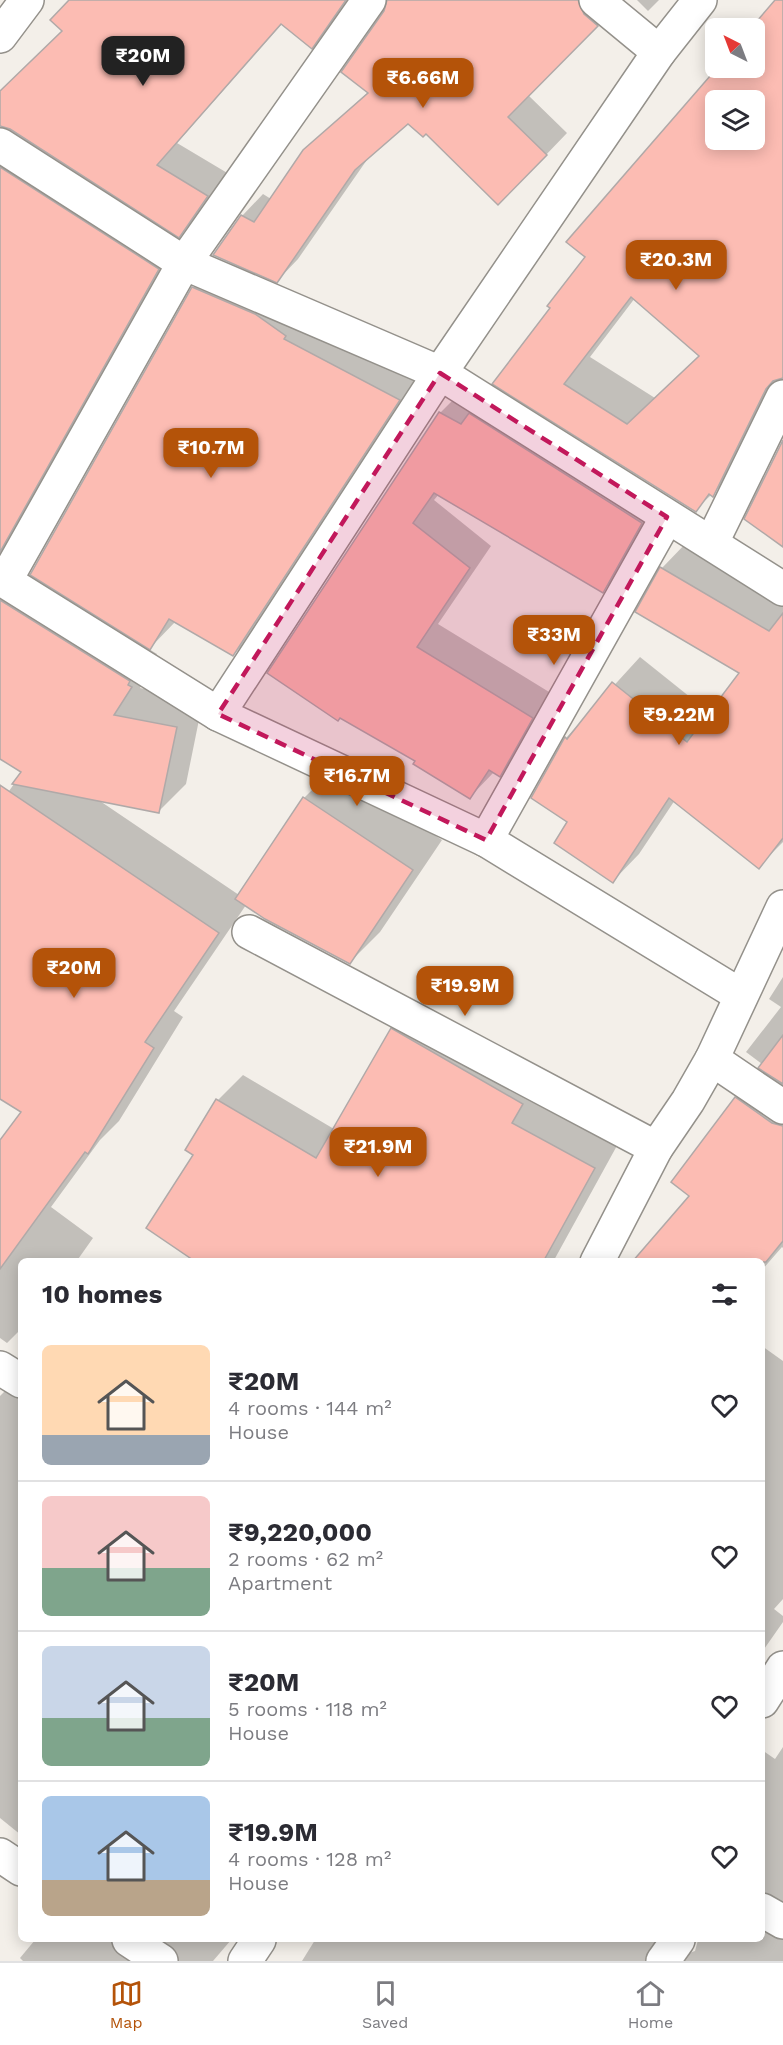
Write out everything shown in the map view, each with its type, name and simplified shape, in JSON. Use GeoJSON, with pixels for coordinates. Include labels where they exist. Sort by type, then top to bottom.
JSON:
{"type":"FeatureCollection","features":[{"type":"Feature","properties":{"kind":"street"},"geometry":{"type":"LineString","coordinates":[[0,36],[27,0]]}},
{"type":"Feature","properties":{"kind":"street"},"geometry":{"type":"LineString","coordinates":[[369,0],[184,262],[3,579],[218,714],[486,840],[740,995]]}},
{"type":"Feature","properties":{"kind":"street"},"geometry":{"type":"LineString","coordinates":[[596,0],[659,51]]}},
{"type":"Feature","properties":{"kind":"street"},"geometry":{"type":"LineString","coordinates":[[218,714],[440,373],[659,51],[700,0]]}},
{"type":"Feature","properties":{"kind":"street"},"geometry":{"type":"LineString","coordinates":[[0,145],[184,262],[440,373],[667,517],[712,542],[783,589]]}},
{"type":"Feature","properties":{"kind":"street"},"geometry":{"type":"LineString","coordinates":[[712,542],[783,397]]}},
{"type":"Feature","properties":{"kind":"street"},"geometry":{"type":"LineString","coordinates":[[486,840],[667,517]]}},
{"type":"Feature","properties":{"kind":"street"},"geometry":{"type":"LineString","coordinates":[[599,1258],[656,1148],[712,1059],[783,907]]}},
{"type":"Feature","properties":{"kind":"street"},"geometry":{"type":"LineString","coordinates":[[249,932],[656,1148]]}},
{"type":"Feature","properties":{"kind":"street"},"geometry":{"type":"LineString","coordinates":[[712,1059],[783,1107]]}},
{"type":"Feature","properties":{"kind":"street"},"geometry":{"type":"LineString","coordinates":[[0,1368],[18,1379]]}},
{"type":"Feature","properties":{"kind":"street"},"geometry":{"type":"LineString","coordinates":[[765,1696],[783,1668]]}},
{"type":"Feature","properties":{"kind":"street"},"geometry":{"type":"LineString","coordinates":[[0,1855],[18,1867]]}},
{"type":"Feature","properties":{"kind":"street"},"geometry":{"type":"LineString","coordinates":[[765,1912],[783,1922]]}},
{"type":"Feature","properties":{"kind":"street"},"geometry":{"type":"LineString","coordinates":[[132,1942],[162,1961]]}},
{"type":"Feature","properties":{"kind":"street"},"geometry":{"type":"LineString","coordinates":[[245,1961],[258,1942]]}},
{"type":"Feature","properties":{"kind":"street"},"geometry":{"type":"LineString","coordinates":[[663,1961],[677,1942]]}},
{"type":"Feature","properties":{"kind":"highlighted area"},"geometry":{"type":"Polygon","coordinates":[[[440,373],[667,517],[486,840],[218,714],[440,373]]]}},
{"type":"Feature","properties":{"kind":"building"},"geometry":{"type":"Polygon","coordinates":[[[69,0],[346,0],[312,49],[281,24],[157,165],[208,196],[179,238],[10,129],[0,126],[0,91],[62,31],[50,20],[69,0]]]}},
{"type":"Feature","properties":{"kind":"building"},"geometry":{"type":"Polygon","coordinates":[[[387,0],[578,0],[584,14],[598,26],[508,117],[547,155],[498,205],[426,134],[423,137],[408,124],[355,170],[277,283],[213,255],[241,215],[254,222],[303,150],[368,93],[341,72],[384,11],[387,0]]]}},
{"type":"Feature","properties":{"kind":"building"},"geometry":{"type":"Polygon","coordinates":[[[775,0],[783,0],[783,378],[773,381],[766,389],[713,497],[709,494],[696,512],[492,384],[550,308],[547,306],[585,257],[566,242],[708,78],[765,78],[765,18],[760,18],[775,0]],[[631,297],[564,384],[627,424],[699,356],[631,297]]]}},
{"type":"Feature","properties":{"kind":"building"},"geometry":{"type":"Polygon","coordinates":[[[0,167],[159,269],[0,552],[0,167]]]}},
{"type":"Feature","properties":{"kind":"building"},"geometry":{"type":"Polygon","coordinates":[[[192,287],[255,314],[286,336],[284,339],[400,400],[233,656],[169,619],[150,650],[30,575],[192,287]]]}},
{"type":"Feature","properties":{"kind":"building"},"geometry":{"type":"Polygon","coordinates":[[[439,412],[461,424],[469,413],[642,523],[603,593],[434,493],[413,523],[470,568],[417,647],[533,718],[500,777],[489,770],[470,799],[413,764],[415,761],[340,718],[338,721],[267,673],[439,412]]]}},
{"type":"Feature","properties":{"kind":"building"},"geometry":{"type":"Polygon","coordinates":[[[783,440],[783,547],[744,519],[783,440]]]}},
{"type":"Feature","properties":{"kind":"building"},"geometry":{"type":"Polygon","coordinates":[[[660,567],[769,631],[783,613],[783,838],[759,869],[669,798],[613,883],[554,843],[567,822],[531,798],[565,737],[567,739],[612,682],[687,742],[739,673],[635,612],[660,567]]]}},
{"type":"Feature","properties":{"kind":"building"},"geometry":{"type":"Polygon","coordinates":[[[0,600],[130,681],[128,685],[132,687],[114,715],[177,727],[159,813],[12,784],[21,772],[0,759],[0,600]]]}},
{"type":"Feature","properties":{"kind":"building"},"geometry":{"type":"Polygon","coordinates":[[[0,785],[219,933],[145,1042],[154,1048],[88,1154],[85,1152],[0,1269],[0,1140],[21,1112],[0,1099],[0,785]]]}},
{"type":"Feature","properties":{"kind":"building"},"geometry":{"type":"Polygon","coordinates":[[[303,797],[413,870],[350,964],[265,919],[235,899],[303,797]]]}},
{"type":"Feature","properties":{"kind":"building"},"geometry":{"type":"Polygon","coordinates":[[[391,1028],[523,1104],[512,1123],[595,1168],[545,1258],[190,1258],[146,1228],[193,1155],[185,1150],[216,1099],[316,1158],[391,1028]]]}},
{"type":"Feature","properties":{"kind":"building"},"geometry":{"type":"Polygon","coordinates":[[[783,1035],[783,1084],[758,1068],[783,1035]]]}},
{"type":"Feature","properties":{"kind":"building"},"geometry":{"type":"Polygon","coordinates":[[[735,1097],[772,1123],[783,1126],[783,1241],[766,1262],[765,1258],[635,1258],[689,1196],[671,1182],[735,1097]]]}}]}
